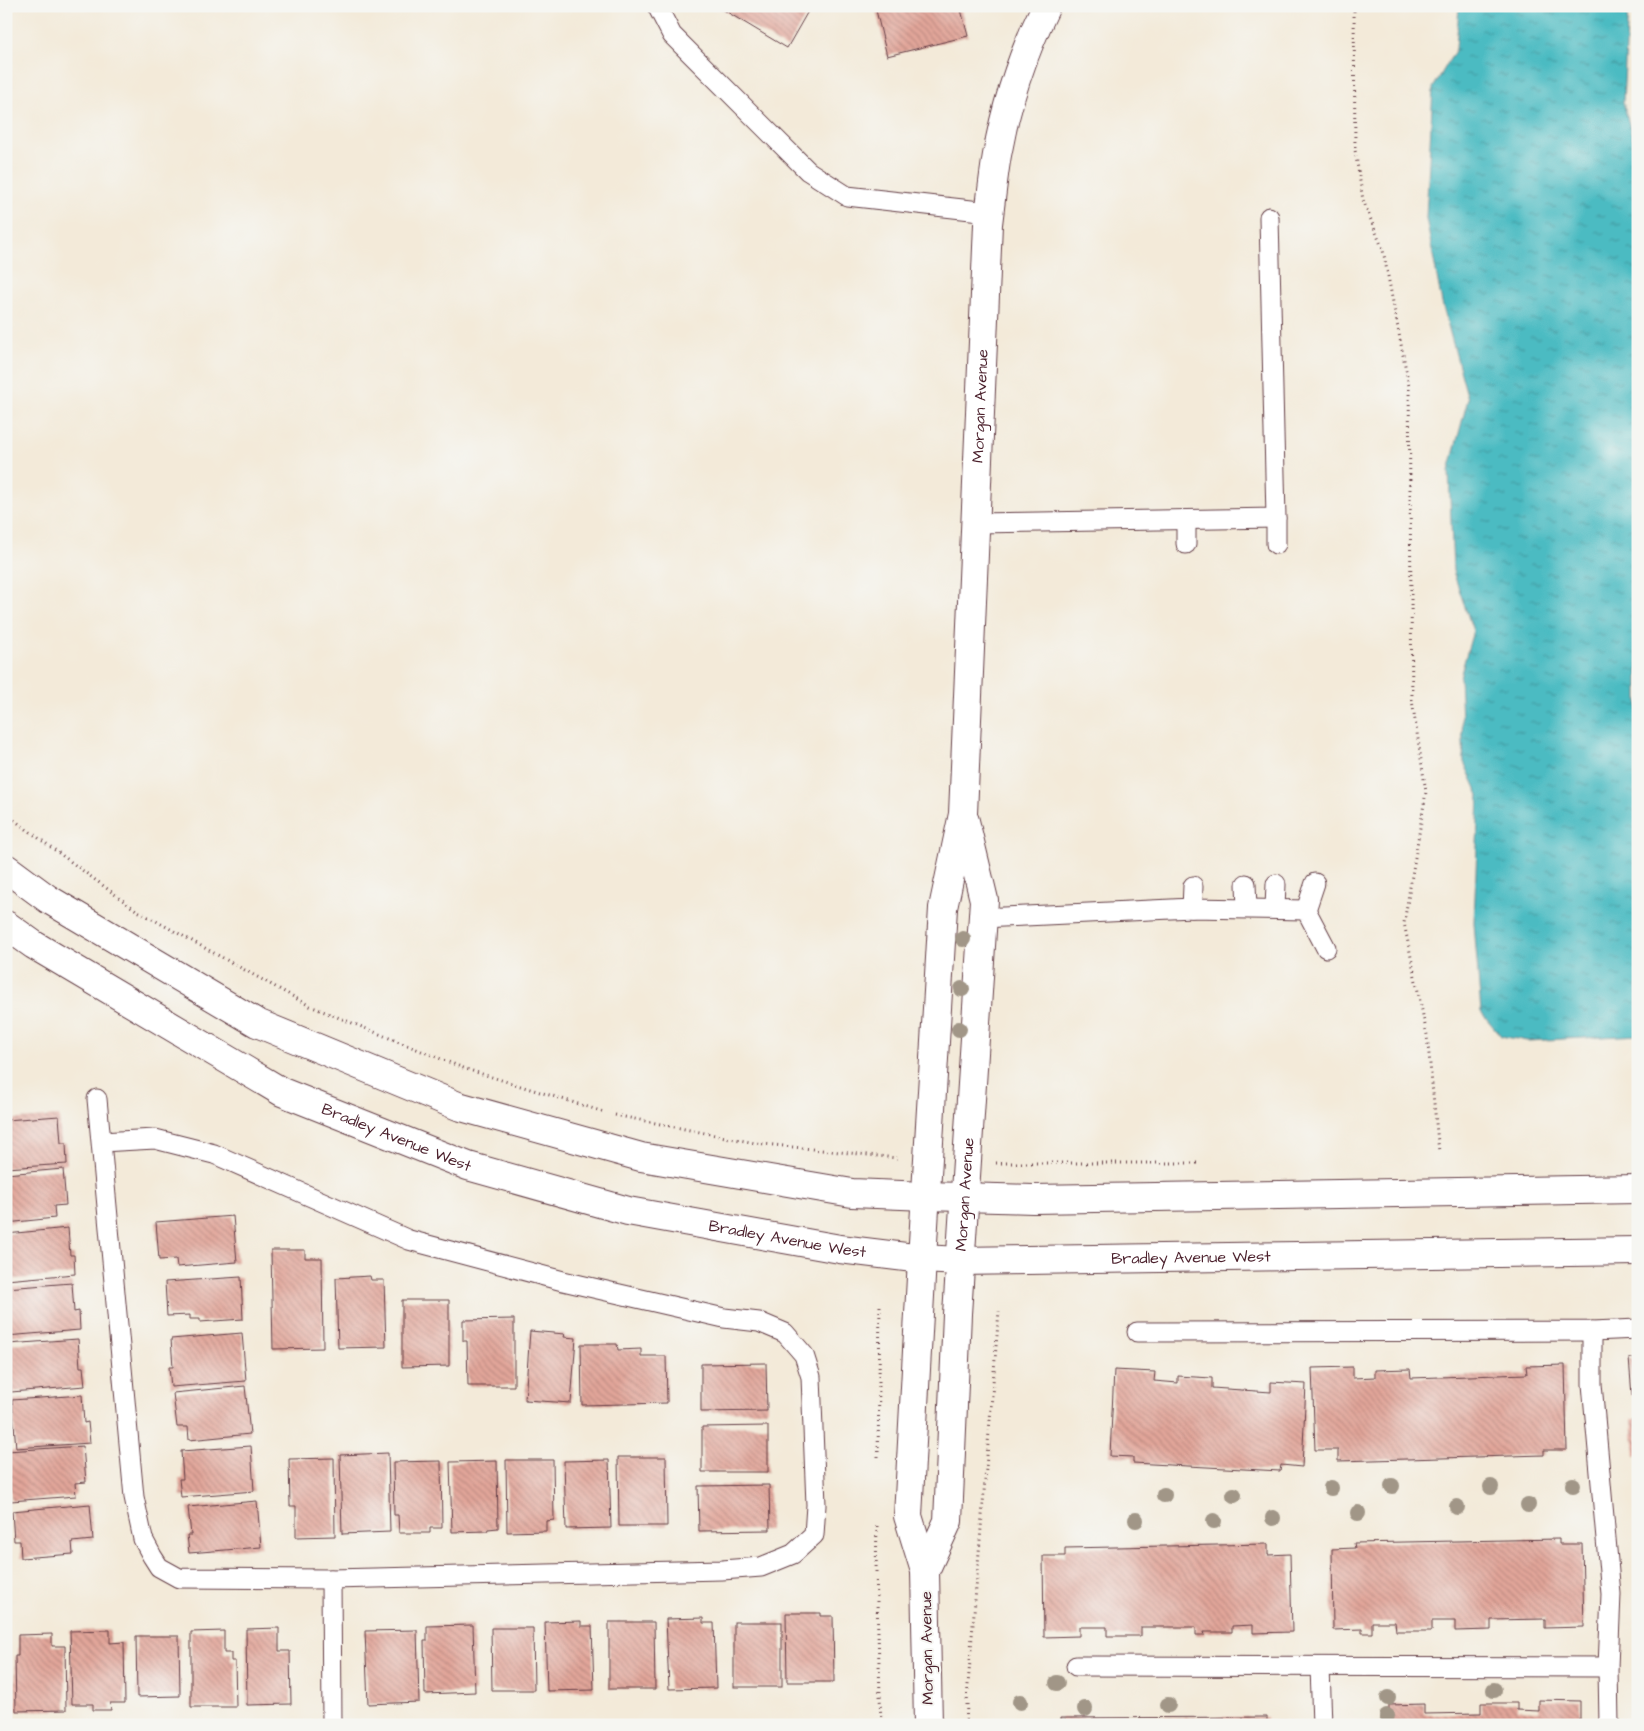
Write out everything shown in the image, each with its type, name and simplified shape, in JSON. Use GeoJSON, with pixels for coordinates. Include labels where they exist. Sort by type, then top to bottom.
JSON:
{"type":"FeatureCollection","features":[{"type":"Feature","properties":{"kind":"main road","name":"Morgan Avenue"},"geometry":{"type":"LineString","coordinates":[[928,1725],[925,1571],[908,1516],[943,908],[964,814],[989,212],[1004,120],[1025,54],[1046,6]]}},
{"type":"Feature","properties":{"kind":"main road","name":"Morgan Avenue"},"geometry":{"type":"LineString","coordinates":[[925,1571],[948,1521],[960,1261],[984,900],[964,814]]}},
{"type":"Feature","properties":{"kind":"main road"},"geometry":{"type":"LineString","coordinates":[[6,868],[48,900],[257,1023],[458,1106],[641,1157],[852,1193],[926,1196],[1033,1199],[1638,1189]]}},
{"type":"Feature","properties":{"kind":"main road","name":"Bradley Avenue West"},"geometry":{"type":"LineString","coordinates":[[6,925],[34,945],[282,1092],[468,1166],[628,1211],[840,1249],[922,1259],[960,1261],[1638,1251]]}},
{"type":"Feature","properties":{"kind":"lane"},"geometry":{"type":"LineString","coordinates":[[657,6],[672,35],[808,171],[848,196],[989,212]]}},
{"type":"Feature","properties":{"kind":"lane"},"geometry":{"type":"LineString","coordinates":[[1269,217],[1276,544]]}},
{"type":"Feature","properties":{"kind":"lane"},"geometry":{"type":"LineString","coordinates":[[976,523],[1276,518]]}},
{"type":"Feature","properties":{"kind":"lane"},"geometry":{"type":"LineString","coordinates":[[1186,520],[1186,544]]}},
{"type":"Feature","properties":{"kind":"lane"},"geometry":{"type":"LineString","coordinates":[[1315,883],[1306,910],[1326,948]]}},
{"type":"Feature","properties":{"kind":"lane"},"geometry":{"type":"LineString","coordinates":[[1246,884],[1247,908]]}},
{"type":"Feature","properties":{"kind":"lane"},"geometry":{"type":"LineString","coordinates":[[1275,908],[1276,884]]}},
{"type":"Feature","properties":{"kind":"lane"},"geometry":{"type":"LineString","coordinates":[[1192,908],[1193,886]]}},
{"type":"Feature","properties":{"kind":"lane"},"geometry":{"type":"LineString","coordinates":[[982,918],[1192,908],[1306,910]]}},
{"type":"Feature","properties":{"kind":"lane"},"geometry":{"type":"LineString","coordinates":[[97,1099],[134,1497],[143,1539],[159,1566],[179,1578],[331,1579],[722,1570],[761,1567],[792,1554],[814,1535],[816,1505],[811,1377],[804,1355],[785,1333],[759,1322],[724,1318],[563,1281],[409,1240],[214,1154],[155,1139],[101,1142]]}},
{"type":"Feature","properties":{"kind":"lane"},"geometry":{"type":"LineString","coordinates":[[1136,1332],[1592,1331],[1638,1329]]}},
{"type":"Feature","properties":{"kind":"lane"},"geometry":{"type":"LineString","coordinates":[[1592,1331],[1592,1384],[1611,1594],[1608,1725]]}},
{"type":"Feature","properties":{"kind":"lane"},"geometry":{"type":"LineString","coordinates":[[331,1579],[332,1725]]}},
{"type":"Feature","properties":{"kind":"lane"},"geometry":{"type":"LineString","coordinates":[[1076,1666],[1608,1667]]}},
{"type":"Feature","properties":{"kind":"lane"},"geometry":{"type":"LineString","coordinates":[[1320,1667],[1322,1725]]}},
{"type":"Feature","properties":{"kind":"path"},"geometry":{"type":"LineString","coordinates":[[1354,6],[1355,150],[1363,200],[1383,250],[1409,386],[1412,700],[1426,792],[1404,923],[1427,1035],[1439,1152]]}},
{"type":"Feature","properties":{"kind":"path"},"geometry":{"type":"LineString","coordinates":[[6,814],[136,910],[310,1006],[466,1069],[613,1115],[755,1143],[928,1161]]}},
{"type":"Feature","properties":{"kind":"path"},"geometry":{"type":"LineString","coordinates":[[966,1163],[1201,1163]]}},
{"type":"Feature","properties":{"kind":"path"},"geometry":{"type":"LineString","coordinates":[[966,1725],[999,1311]]}},
{"type":"Feature","properties":{"kind":"water"},"geometry":{"type":"Polygon","coordinates":[[[1459,6],[1628,6],[1623,102],[1638,158],[1638,1035],[1527,1041],[1501,1036],[1481,1012],[1474,923],[1479,795],[1464,762],[1460,677],[1473,631],[1453,571],[1449,471],[1468,399],[1442,303],[1426,218],[1433,88],[1456,49],[1459,6]]]}},
{"type":"Feature","properties":{"kind":"building"},"geometry":{"type":"Polygon","coordinates":[[[717,6],[811,6],[787,48],[717,6]]]}},
{"type":"Feature","properties":{"kind":"building"},"geometry":{"type":"Polygon","coordinates":[[[875,6],[960,6],[968,36],[887,56],[875,6]]]}},
{"type":"Feature","properties":{"kind":"building"},"geometry":{"type":"Polygon","coordinates":[[[59,1116],[61,1143],[66,1143],[67,1164],[6,1168],[6,1120],[59,1116]]]}},
{"type":"Feature","properties":{"kind":"building"},"geometry":{"type":"Polygon","coordinates":[[[63,1169],[66,1205],[54,1206],[55,1218],[6,1223],[6,1174],[63,1169]]]}},
{"type":"Feature","properties":{"kind":"building"},"geometry":{"type":"Polygon","coordinates":[[[233,1216],[237,1262],[177,1267],[176,1259],[159,1260],[156,1222],[233,1216]]]}},
{"type":"Feature","properties":{"kind":"building"},"geometry":{"type":"Polygon","coordinates":[[[68,1228],[70,1255],[74,1255],[75,1274],[6,1280],[6,1234],[68,1228]]]}},
{"type":"Feature","properties":{"kind":"building"},"geometry":{"type":"Polygon","coordinates":[[[271,1250],[305,1250],[305,1258],[322,1258],[323,1348],[273,1349],[271,1250]]]}},
{"type":"Feature","properties":{"kind":"building"},"geometry":{"type":"Polygon","coordinates":[[[370,1276],[371,1280],[384,1280],[386,1347],[338,1348],[336,1278],[370,1276]]]}},
{"type":"Feature","properties":{"kind":"building"},"geometry":{"type":"Polygon","coordinates":[[[241,1277],[243,1319],[200,1322],[200,1319],[190,1319],[190,1315],[167,1316],[165,1282],[241,1277]]]}},
{"type":"Feature","properties":{"kind":"building"},"geometry":{"type":"Polygon","coordinates":[[[72,1283],[74,1312],[79,1311],[80,1330],[6,1336],[6,1288],[72,1283]]]}},
{"type":"Feature","properties":{"kind":"building"},"geometry":{"type":"Polygon","coordinates":[[[402,1300],[449,1300],[449,1366],[402,1367],[402,1300]]]}},
{"type":"Feature","properties":{"kind":"building"},"geometry":{"type":"Polygon","coordinates":[[[514,1319],[514,1386],[468,1386],[467,1341],[463,1341],[463,1320],[514,1319]]]}},
{"type":"Feature","properties":{"kind":"building"},"geometry":{"type":"Polygon","coordinates":[[[530,1331],[565,1334],[564,1337],[576,1338],[571,1403],[525,1400],[530,1331]]]}},
{"type":"Feature","properties":{"kind":"building"},"geometry":{"type":"Polygon","coordinates":[[[242,1333],[246,1381],[171,1387],[169,1367],[173,1367],[171,1339],[242,1333]]]}},
{"type":"Feature","properties":{"kind":"building"},"geometry":{"type":"Polygon","coordinates":[[[78,1339],[80,1367],[83,1367],[85,1386],[11,1392],[8,1344],[78,1339]]]}},
{"type":"Feature","properties":{"kind":"building"},"geometry":{"type":"Polygon","coordinates":[[[581,1344],[617,1344],[618,1350],[641,1349],[641,1356],[666,1356],[667,1403],[582,1405],[581,1344]]]}},
{"type":"Feature","properties":{"kind":"building"},"geometry":{"type":"Polygon","coordinates":[[[1629,1358],[1638,1358],[1638,1395],[1632,1396],[1629,1358]]]}},
{"type":"Feature","properties":{"kind":"building"},"geometry":{"type":"Polygon","coordinates":[[[766,1363],[767,1411],[701,1412],[701,1364],[766,1363]]]}},
{"type":"Feature","properties":{"kind":"building"},"geometry":{"type":"Polygon","coordinates":[[[1565,1365],[1567,1450],[1544,1450],[1544,1455],[1338,1461],[1338,1450],[1315,1450],[1312,1368],[1353,1367],[1353,1378],[1375,1377],[1375,1370],[1410,1369],[1411,1378],[1527,1374],[1526,1366],[1565,1365]]]}},
{"type":"Feature","properties":{"kind":"building"},"geometry":{"type":"Polygon","coordinates":[[[1114,1370],[1155,1372],[1154,1381],[1178,1383],[1178,1376],[1212,1378],[1212,1388],[1271,1392],[1271,1382],[1306,1384],[1302,1467],[1281,1465],[1280,1471],[1133,1463],[1133,1457],[1110,1456],[1114,1370]]]}},
{"type":"Feature","properties":{"kind":"building"},"geometry":{"type":"Polygon","coordinates":[[[245,1386],[250,1434],[189,1440],[188,1427],[177,1427],[173,1393],[245,1386]]]}},
{"type":"Feature","properties":{"kind":"building"},"geometry":{"type":"Polygon","coordinates":[[[82,1395],[84,1423],[88,1422],[90,1443],[16,1448],[12,1400],[82,1395]]]}},
{"type":"Feature","properties":{"kind":"building"},"geometry":{"type":"Polygon","coordinates":[[[1632,1419],[1638,1419],[1638,1455],[1635,1456],[1632,1419]]]}},
{"type":"Feature","properties":{"kind":"building"},"geometry":{"type":"Polygon","coordinates":[[[768,1426],[768,1472],[702,1472],[702,1427],[768,1426]]]}},
{"type":"Feature","properties":{"kind":"building"},"geometry":{"type":"Polygon","coordinates":[[[83,1446],[86,1482],[75,1483],[76,1496],[11,1501],[7,1451],[83,1446]]]}},
{"type":"Feature","properties":{"kind":"building"},"geometry":{"type":"Polygon","coordinates":[[[251,1446],[254,1491],[181,1497],[179,1479],[183,1479],[181,1451],[251,1446]]]}},
{"type":"Feature","properties":{"kind":"building"},"geometry":{"type":"Polygon","coordinates":[[[388,1453],[390,1532],[342,1534],[340,1455],[388,1453]]]}},
{"type":"Feature","properties":{"kind":"building"},"geometry":{"type":"Polygon","coordinates":[[[618,1457],[666,1457],[667,1526],[619,1526],[618,1457]]]}},
{"type":"Feature","properties":{"kind":"building"},"geometry":{"type":"Polygon","coordinates":[[[334,1458],[335,1536],[296,1537],[296,1506],[290,1506],[289,1459],[334,1458]]]}},
{"type":"Feature","properties":{"kind":"building"},"geometry":{"type":"Polygon","coordinates":[[[506,1460],[553,1460],[554,1520],[546,1521],[546,1531],[507,1532],[506,1460]]]}},
{"type":"Feature","properties":{"kind":"building"},"geometry":{"type":"Polygon","coordinates":[[[609,1460],[611,1528],[566,1529],[564,1461],[609,1460]]]}},
{"type":"Feature","properties":{"kind":"building"},"geometry":{"type":"Polygon","coordinates":[[[441,1461],[442,1528],[430,1528],[430,1533],[399,1533],[398,1515],[394,1515],[393,1462],[441,1461]]]}},
{"type":"Feature","properties":{"kind":"building"},"geometry":{"type":"Polygon","coordinates":[[[497,1461],[498,1528],[488,1529],[487,1531],[452,1532],[450,1462],[497,1461]]]}},
{"type":"Feature","properties":{"kind":"building"},"geometry":{"type":"Polygon","coordinates":[[[769,1485],[770,1530],[699,1531],[698,1486],[769,1485]]]}},
{"type":"Feature","properties":{"kind":"building"},"geometry":{"type":"Polygon","coordinates":[[[257,1501],[261,1547],[189,1553],[187,1535],[191,1535],[188,1507],[257,1501]]]}},
{"type":"Feature","properties":{"kind":"building"},"geometry":{"type":"Polygon","coordinates":[[[90,1504],[93,1540],[72,1542],[73,1554],[21,1558],[20,1541],[14,1541],[12,1511],[90,1504]]]}},
{"type":"Feature","properties":{"kind":"building"},"geometry":{"type":"Polygon","coordinates":[[[1559,1539],[1559,1544],[1582,1544],[1584,1627],[1545,1628],[1545,1619],[1491,1620],[1491,1630],[1455,1631],[1455,1621],[1432,1621],[1432,1631],[1396,1631],[1395,1622],[1372,1622],[1372,1633],[1362,1633],[1362,1629],[1333,1630],[1332,1549],[1355,1548],[1354,1543],[1559,1539]]]}},
{"type":"Feature","properties":{"kind":"building"},"geometry":{"type":"Polygon","coordinates":[[[1268,1544],[1268,1555],[1290,1554],[1292,1632],[1253,1633],[1253,1625],[1232,1626],[1232,1632],[1204,1632],[1205,1635],[1196,1635],[1196,1627],[1141,1627],[1141,1636],[1107,1636],[1107,1627],[1079,1627],[1079,1636],[1044,1637],[1043,1556],[1065,1556],[1065,1548],[1268,1544]]]}},
{"type":"Feature","properties":{"kind":"building"},"geometry":{"type":"Polygon","coordinates":[[[786,1613],[821,1613],[821,1616],[833,1616],[834,1682],[787,1682],[786,1613]]]}},
{"type":"Feature","properties":{"kind":"building"},"geometry":{"type":"Polygon","coordinates":[[[703,1618],[703,1623],[714,1623],[716,1688],[669,1689],[666,1619],[703,1618]]]}},
{"type":"Feature","properties":{"kind":"building"},"geometry":{"type":"Polygon","coordinates":[[[581,1621],[581,1626],[592,1626],[594,1690],[547,1691],[545,1622],[581,1621]]]}},
{"type":"Feature","properties":{"kind":"building"},"geometry":{"type":"Polygon","coordinates":[[[609,1622],[654,1622],[655,1689],[609,1689],[609,1622]]]}},
{"type":"Feature","properties":{"kind":"building"},"geometry":{"type":"Polygon","coordinates":[[[734,1622],[782,1622],[782,1687],[734,1687],[734,1622]]]}},
{"type":"Feature","properties":{"kind":"building"},"geometry":{"type":"Polygon","coordinates":[[[473,1625],[475,1692],[425,1694],[424,1641],[427,1641],[427,1626],[473,1625]]]}},
{"type":"Feature","properties":{"kind":"building"},"geometry":{"type":"Polygon","coordinates":[[[279,1628],[279,1651],[290,1651],[291,1704],[247,1705],[246,1629],[279,1628]]]}},
{"type":"Feature","properties":{"kind":"building"},"geometry":{"type":"Polygon","coordinates":[[[491,1628],[533,1628],[534,1690],[492,1690],[491,1628]]]}},
{"type":"Feature","properties":{"kind":"building"},"geometry":{"type":"Polygon","coordinates":[[[110,1630],[110,1643],[124,1642],[125,1703],[110,1703],[111,1710],[93,1710],[93,1704],[72,1704],[70,1631],[110,1630]]]}},
{"type":"Feature","properties":{"kind":"building"},"geometry":{"type":"Polygon","coordinates":[[[417,1630],[419,1702],[368,1704],[365,1631],[417,1630]]]}},
{"type":"Feature","properties":{"kind":"building"},"geometry":{"type":"Polygon","coordinates":[[[224,1631],[224,1653],[231,1653],[231,1661],[235,1661],[236,1707],[191,1707],[191,1632],[224,1631]]]}},
{"type":"Feature","properties":{"kind":"building"},"geometry":{"type":"Polygon","coordinates":[[[52,1634],[52,1646],[65,1646],[66,1710],[16,1711],[15,1656],[18,1656],[18,1635],[52,1634]]]}},
{"type":"Feature","properties":{"kind":"building"},"geometry":{"type":"Polygon","coordinates":[[[136,1636],[179,1636],[180,1696],[137,1697],[136,1636]]]}},
{"type":"Feature","properties":{"kind":"building"},"geometry":{"type":"Polygon","coordinates":[[[1539,1700],[1580,1701],[1580,1725],[1389,1725],[1389,1705],[1424,1704],[1424,1714],[1481,1713],[1481,1703],[1517,1703],[1517,1710],[1539,1711],[1539,1700]]]}},
{"type":"Feature","properties":{"kind":"building"},"geometry":{"type":"Polygon","coordinates":[[[1267,1717],[1267,1722],[1291,1722],[1291,1725],[1061,1725],[1061,1718],[1267,1717]]]}}]}
